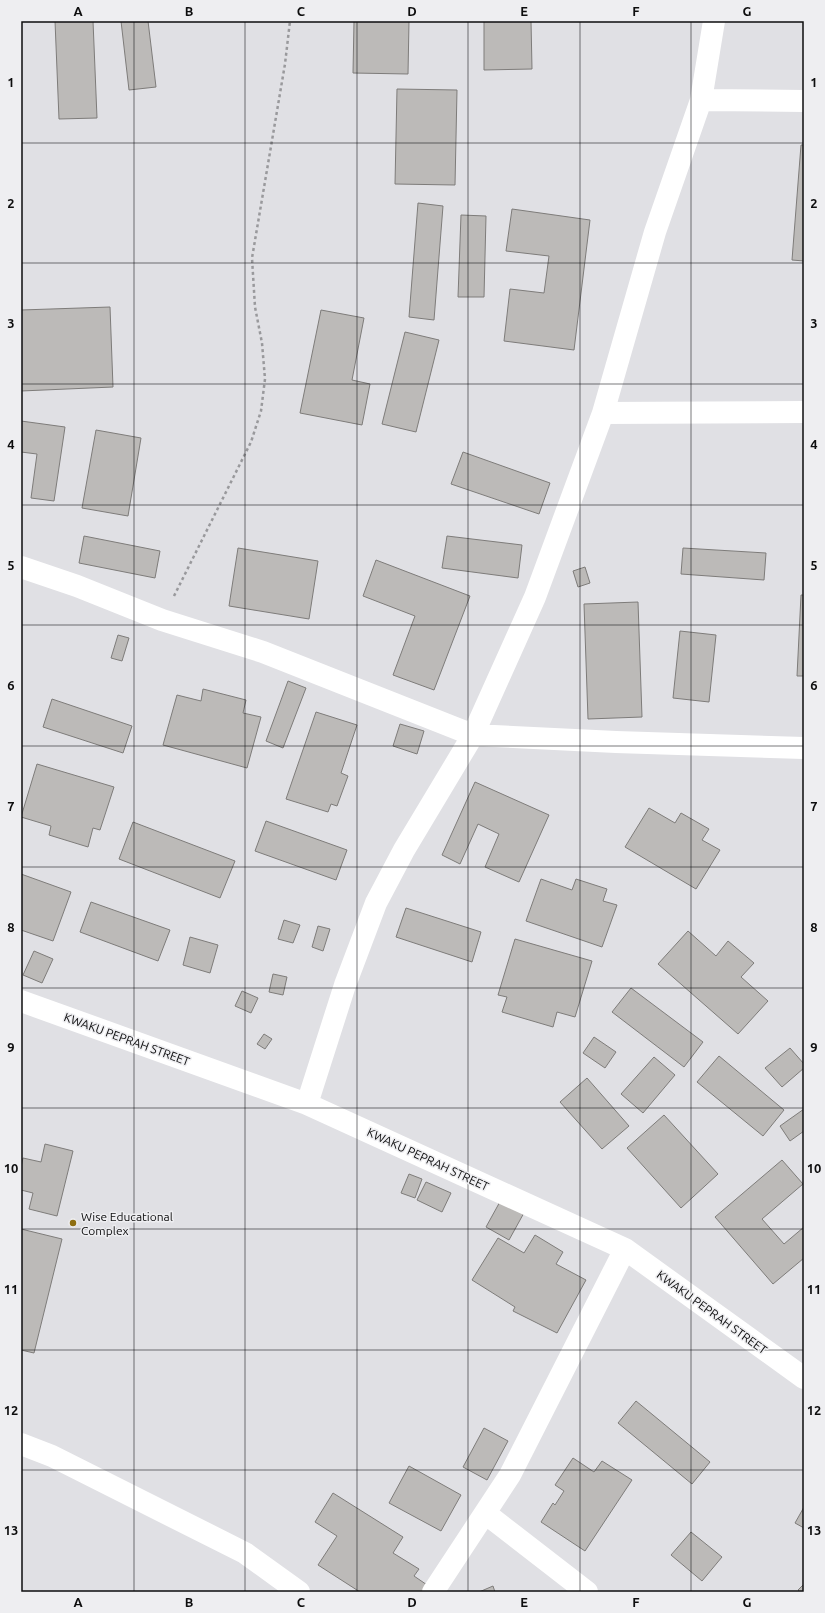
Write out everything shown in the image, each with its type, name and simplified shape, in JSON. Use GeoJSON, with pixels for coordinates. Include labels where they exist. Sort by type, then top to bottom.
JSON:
{"type":"FeatureCollection","features":[{"type":"Feature","properties":{"kind":"street"},"geometry":{"type":"LineString","coordinates":[[307,1104],[345,985],[376,903],[404,850],[473,735],[535,597],[604,413],[655,232],[701,100],[714,21]]}},
{"type":"Feature","properties":{"kind":"street"},"geometry":{"type":"LineString","coordinates":[[701,100],[804,102]]}},
{"type":"Feature","properties":{"kind":"street"},"geometry":{"type":"LineString","coordinates":[[604,413],[804,412]]}},
{"type":"Feature","properties":{"kind":"street"},"geometry":{"type":"LineString","coordinates":[[21,567],[77,586],[162,620],[263,652],[473,735],[803,750]]}},
{"type":"Feature","properties":{"kind":"street","name":"KWAKU PEPRAH STREET"},"geometry":{"type":"LineString","coordinates":[[21,1001],[307,1104],[625,1249],[804,1378]]}},
{"type":"Feature","properties":{"kind":"street"},"geometry":{"type":"LineString","coordinates":[[433,1592],[510,1475],[625,1249]]}},
{"type":"Feature","properties":{"kind":"street"},"geometry":{"type":"LineString","coordinates":[[21,1444],[52,1456],[244,1553],[299,1592]]}},
{"type":"Feature","properties":{"kind":"street"},"geometry":{"type":"LineString","coordinates":[[485,1513],[587,1592]]}},
{"type":"Feature","properties":{"kind":"path"},"geometry":{"type":"LineString","coordinates":[[162,620],[251,442],[261,411],[265,379],[262,343],[255,307],[252,258],[285,64],[290,21]]}},
{"type":"Feature","properties":{"kind":"building"},"geometry":{"type":"Polygon","coordinates":[[[55,21],[93,21],[97,118],[59,119],[55,21]]]}},
{"type":"Feature","properties":{"kind":"building"},"geometry":{"type":"Polygon","coordinates":[[[121,21],[148,21],[156,87],[129,90],[121,21]]]}},
{"type":"Feature","properties":{"kind":"building"},"geometry":{"type":"Polygon","coordinates":[[[354,21],[409,21],[408,74],[353,73],[354,21]]]}},
{"type":"Feature","properties":{"kind":"building"},"geometry":{"type":"Polygon","coordinates":[[[484,21],[531,21],[532,69],[484,70],[484,21]]]}},
{"type":"Feature","properties":{"kind":"building"},"geometry":{"type":"Polygon","coordinates":[[[397,89],[457,90],[455,185],[395,184],[397,89]]]}},
{"type":"Feature","properties":{"kind":"building"},"geometry":{"type":"Polygon","coordinates":[[[801,145],[804,145],[804,261],[792,260],[801,145]]]}},
{"type":"Feature","properties":{"kind":"building"},"geometry":{"type":"Polygon","coordinates":[[[418,203],[443,206],[434,320],[409,317],[418,203]]]}},
{"type":"Feature","properties":{"kind":"building"},"geometry":{"type":"Polygon","coordinates":[[[512,209],[590,220],[574,350],[504,341],[510,289],[544,293],[549,256],[506,251],[512,209]]]}},
{"type":"Feature","properties":{"kind":"building"},"geometry":{"type":"Polygon","coordinates":[[[461,215],[486,216],[484,297],[458,297],[461,215]]]}},
{"type":"Feature","properties":{"kind":"building"},"geometry":{"type":"Polygon","coordinates":[[[110,307],[113,387],[21,391],[21,310],[110,307]]]}},
{"type":"Feature","properties":{"kind":"building"},"geometry":{"type":"Polygon","coordinates":[[[321,310],[364,318],[352,380],[370,384],[362,425],[300,413],[321,310]]]}},
{"type":"Feature","properties":{"kind":"building"},"geometry":{"type":"Polygon","coordinates":[[[405,332],[439,340],[416,432],[382,424],[405,332]]]}},
{"type":"Feature","properties":{"kind":"building"},"geometry":{"type":"Polygon","coordinates":[[[21,421],[65,427],[54,501],[31,498],[37,454],[21,452],[21,421]]]}},
{"type":"Feature","properties":{"kind":"building"},"geometry":{"type":"Polygon","coordinates":[[[96,430],[141,438],[128,516],[82,508],[96,430]]]}},
{"type":"Feature","properties":{"kind":"building"},"geometry":{"type":"Polygon","coordinates":[[[463,452],[550,483],[539,514],[451,484],[463,452]]]}},
{"type":"Feature","properties":{"kind":"building"},"geometry":{"type":"Polygon","coordinates":[[[84,536],[160,551],[155,578],[79,563],[84,536]]]}},
{"type":"Feature","properties":{"kind":"building"},"geometry":{"type":"Polygon","coordinates":[[[447,536],[522,545],[518,578],[442,568],[447,536]]]}},
{"type":"Feature","properties":{"kind":"building"},"geometry":{"type":"Polygon","coordinates":[[[238,548],[318,561],[309,619],[229,606],[238,548]]]}},
{"type":"Feature","properties":{"kind":"building"},"geometry":{"type":"Polygon","coordinates":[[[683,548],[766,553],[764,580],[681,574],[683,548]]]}},
{"type":"Feature","properties":{"kind":"building"},"geometry":{"type":"Polygon","coordinates":[[[376,560],[470,596],[434,690],[393,675],[415,616],[363,596],[376,560]]]}},
{"type":"Feature","properties":{"kind":"building"},"geometry":{"type":"Polygon","coordinates":[[[585,567],[590,583],[578,587],[573,571],[585,567]]]}},
{"type":"Feature","properties":{"kind":"building"},"geometry":{"type":"Polygon","coordinates":[[[801,595],[804,595],[804,676],[797,676],[801,595]]]}},
{"type":"Feature","properties":{"kind":"building"},"geometry":{"type":"Polygon","coordinates":[[[638,602],[642,717],[588,719],[584,604],[638,602]]]}},
{"type":"Feature","properties":{"kind":"building"},"geometry":{"type":"Polygon","coordinates":[[[680,631],[716,635],[709,702],[673,698],[680,631]]]}},
{"type":"Feature","properties":{"kind":"building"},"geometry":{"type":"Polygon","coordinates":[[[118,635],[129,638],[122,661],[111,658],[118,635]]]}},
{"type":"Feature","properties":{"kind":"building"},"geometry":{"type":"Polygon","coordinates":[[[288,681],[306,688],[283,748],[266,741],[288,681]]]}},
{"type":"Feature","properties":{"kind":"building"},"geometry":{"type":"Polygon","coordinates":[[[203,689],[246,700],[243,713],[261,717],[247,768],[163,745],[177,695],[201,701],[203,689]]]}},
{"type":"Feature","properties":{"kind":"building"},"geometry":{"type":"Polygon","coordinates":[[[52,699],[132,726],[123,753],[43,727],[52,699]]]}},
{"type":"Feature","properties":{"kind":"building"},"geometry":{"type":"Polygon","coordinates":[[[316,712],[357,725],[341,773],[348,776],[337,806],[331,804],[328,812],[286,799],[316,712]]]}},
{"type":"Feature","properties":{"kind":"building"},"geometry":{"type":"Polygon","coordinates":[[[400,724],[424,731],[417,754],[393,746],[400,724]]]}},
{"type":"Feature","properties":{"kind":"building"},"geometry":{"type":"Polygon","coordinates":[[[37,764],[114,787],[100,830],[93,828],[88,847],[49,835],[51,826],[21,817],[37,764]]]}},
{"type":"Feature","properties":{"kind":"building"},"geometry":{"type":"Polygon","coordinates":[[[475,782],[549,815],[519,882],[485,867],[499,834],[478,824],[460,864],[442,855],[475,782]]]}},
{"type":"Feature","properties":{"kind":"building"},"geometry":{"type":"Polygon","coordinates":[[[649,808],[675,823],[681,813],[709,829],[702,840],[720,850],[696,889],[625,847],[649,808]]]}},
{"type":"Feature","properties":{"kind":"building"},"geometry":{"type":"Polygon","coordinates":[[[266,821],[347,850],[336,880],[255,851],[266,821]]]}},
{"type":"Feature","properties":{"kind":"building"},"geometry":{"type":"Polygon","coordinates":[[[133,822],[235,861],[220,898],[119,859],[133,822]]]}},
{"type":"Feature","properties":{"kind":"building"},"geometry":{"type":"Polygon","coordinates":[[[21,874],[71,892],[53,941],[21,930],[21,874]]]}},
{"type":"Feature","properties":{"kind":"building"},"geometry":{"type":"Polygon","coordinates":[[[541,879],[572,890],[576,879],[607,889],[603,901],[617,905],[602,947],[526,921],[541,879]]]}},
{"type":"Feature","properties":{"kind":"building"},"geometry":{"type":"Polygon","coordinates":[[[91,902],[170,930],[158,961],[80,932],[91,902]]]}},
{"type":"Feature","properties":{"kind":"building"},"geometry":{"type":"Polygon","coordinates":[[[406,908],[481,932],[472,962],[396,937],[406,908]]]}},
{"type":"Feature","properties":{"kind":"building"},"geometry":{"type":"Polygon","coordinates":[[[284,920],[300,925],[293,943],[278,939],[284,920]]]}},
{"type":"Feature","properties":{"kind":"building"},"geometry":{"type":"Polygon","coordinates":[[[318,926],[330,929],[323,951],[312,947],[318,926]]]}},
{"type":"Feature","properties":{"kind":"building"},"geometry":{"type":"Polygon","coordinates":[[[688,931],[716,956],[728,941],[754,963],[741,977],[768,1001],[738,1034],[658,964],[688,931]]]}},
{"type":"Feature","properties":{"kind":"building"},"geometry":{"type":"Polygon","coordinates":[[[190,937],[218,945],[210,973],[183,965],[190,937]]]}},
{"type":"Feature","properties":{"kind":"building"},"geometry":{"type":"Polygon","coordinates":[[[515,939],[592,961],[575,1017],[557,1012],[553,1027],[502,1012],[507,997],[498,995],[515,939]]]}},
{"type":"Feature","properties":{"kind":"building"},"geometry":{"type":"Polygon","coordinates":[[[34,951],[53,959],[42,983],[23,975],[34,951]]]}},
{"type":"Feature","properties":{"kind":"building"},"geometry":{"type":"Polygon","coordinates":[[[273,974],[287,977],[283,995],[269,992],[273,974]]]}},
{"type":"Feature","properties":{"kind":"building"},"geometry":{"type":"Polygon","coordinates":[[[631,988],[703,1042],[684,1067],[612,1012],[631,988]]]}},
{"type":"Feature","properties":{"kind":"building"},"geometry":{"type":"Polygon","coordinates":[[[242,991],[258,998],[251,1013],[235,1006],[242,991]]]}},
{"type":"Feature","properties":{"kind":"building"},"geometry":{"type":"Polygon","coordinates":[[[264,1034],[272,1039],[265,1049],[257,1044],[264,1034]]]}},
{"type":"Feature","properties":{"kind":"building"},"geometry":{"type":"Polygon","coordinates":[[[594,1037],[616,1052],[605,1068],[583,1053],[594,1037]]]}},
{"type":"Feature","properties":{"kind":"building"},"geometry":{"type":"Polygon","coordinates":[[[790,1048],[804,1064],[804,1068],[782,1087],[765,1068],[790,1048]]]}},
{"type":"Feature","properties":{"kind":"building"},"geometry":{"type":"Polygon","coordinates":[[[719,1056],[784,1110],[763,1136],[697,1082],[719,1056]]]}},
{"type":"Feature","properties":{"kind":"building"},"geometry":{"type":"Polygon","coordinates":[[[654,1057],[675,1075],[643,1113],[621,1094],[654,1057]]]}},
{"type":"Feature","properties":{"kind":"building"},"geometry":{"type":"Polygon","coordinates":[[[587,1078],[629,1126],[602,1149],[560,1102],[587,1078]]]}},
{"type":"Feature","properties":{"kind":"building"},"geometry":{"type":"Polygon","coordinates":[[[804,1109],[804,1131],[790,1141],[780,1126],[804,1109]]]}},
{"type":"Feature","properties":{"kind":"building"},"geometry":{"type":"Polygon","coordinates":[[[664,1115],[718,1174],[681,1208],[627,1148],[664,1115]]]}},
{"type":"Feature","properties":{"kind":"building"},"geometry":{"type":"Polygon","coordinates":[[[45,1144],[73,1151],[57,1216],[29,1209],[33,1193],[21,1190],[21,1167],[23,1158],[41,1162],[45,1144]]]}},
{"type":"Feature","properties":{"kind":"building"},"geometry":{"type":"Polygon","coordinates":[[[782,1160],[803,1184],[762,1219],[784,1244],[804,1227],[804,1258],[773,1284],[715,1217],[782,1160]]]}},
{"type":"Feature","properties":{"kind":"building"},"geometry":{"type":"Polygon","coordinates":[[[409,1174],[422,1179],[415,1198],[401,1193],[409,1174]]]}},
{"type":"Feature","properties":{"kind":"building"},"geometry":{"type":"Polygon","coordinates":[[[426,1182],[451,1193],[442,1212],[417,1200],[426,1182]]]}},
{"type":"Feature","properties":{"kind":"building"},"geometry":{"type":"Polygon","coordinates":[[[502,1198],[525,1211],[509,1240],[486,1227],[502,1198]]]}},
{"type":"Feature","properties":{"kind":"building"},"geometry":{"type":"Polygon","coordinates":[[[21,1229],[62,1239],[34,1353],[21,1350],[21,1229]]]}},
{"type":"Feature","properties":{"kind":"building"},"geometry":{"type":"Polygon","coordinates":[[[535,1235],[563,1252],[556,1264],[586,1280],[557,1333],[513,1311],[515,1307],[472,1280],[498,1238],[524,1253],[535,1235]]]}},
{"type":"Feature","properties":{"kind":"building"},"geometry":{"type":"Polygon","coordinates":[[[636,1401],[710,1462],[692,1484],[618,1423],[636,1401]]]}},
{"type":"Feature","properties":{"kind":"building"},"geometry":{"type":"Polygon","coordinates":[[[484,1428],[508,1441],[487,1480],[463,1467],[484,1428]]]}},
{"type":"Feature","properties":{"kind":"building"},"geometry":{"type":"Polygon","coordinates":[[[573,1458],[594,1472],[602,1461],[632,1480],[585,1551],[541,1522],[553,1503],[555,1505],[564,1491],[555,1485],[573,1458]]]}},
{"type":"Feature","properties":{"kind":"building"},"geometry":{"type":"Polygon","coordinates":[[[409,1466],[461,1495],[441,1531],[389,1503],[409,1466]]]}},
{"type":"Feature","properties":{"kind":"building"},"geometry":{"type":"Polygon","coordinates":[[[333,1493],[403,1537],[393,1553],[419,1569],[414,1576],[433,1589],[432,1592],[360,1592],[318,1565],[337,1536],[315,1522],[333,1493]]]}},
{"type":"Feature","properties":{"kind":"building"},"geometry":{"type":"Polygon","coordinates":[[[804,1507],[804,1528],[795,1523],[804,1507]]]}},
{"type":"Feature","properties":{"kind":"building"},"geometry":{"type":"Polygon","coordinates":[[[691,1532],[722,1557],[702,1581],[671,1555],[691,1532]]]}},
{"type":"Feature","properties":{"kind":"building"},"geometry":{"type":"Polygon","coordinates":[[[804,1584],[804,1592],[800,1592],[798,1590],[804,1584]]]}},
{"type":"Feature","properties":{"kind":"building"},"geometry":{"type":"Polygon","coordinates":[[[493,1586],[495,1592],[479,1592],[493,1586]]]}},
{"type":"Feature","properties":{"kind":"place","name":"Wise Educational Complex"},"geometry":{"type":"Point","coordinates":[73,1223]}}]}
